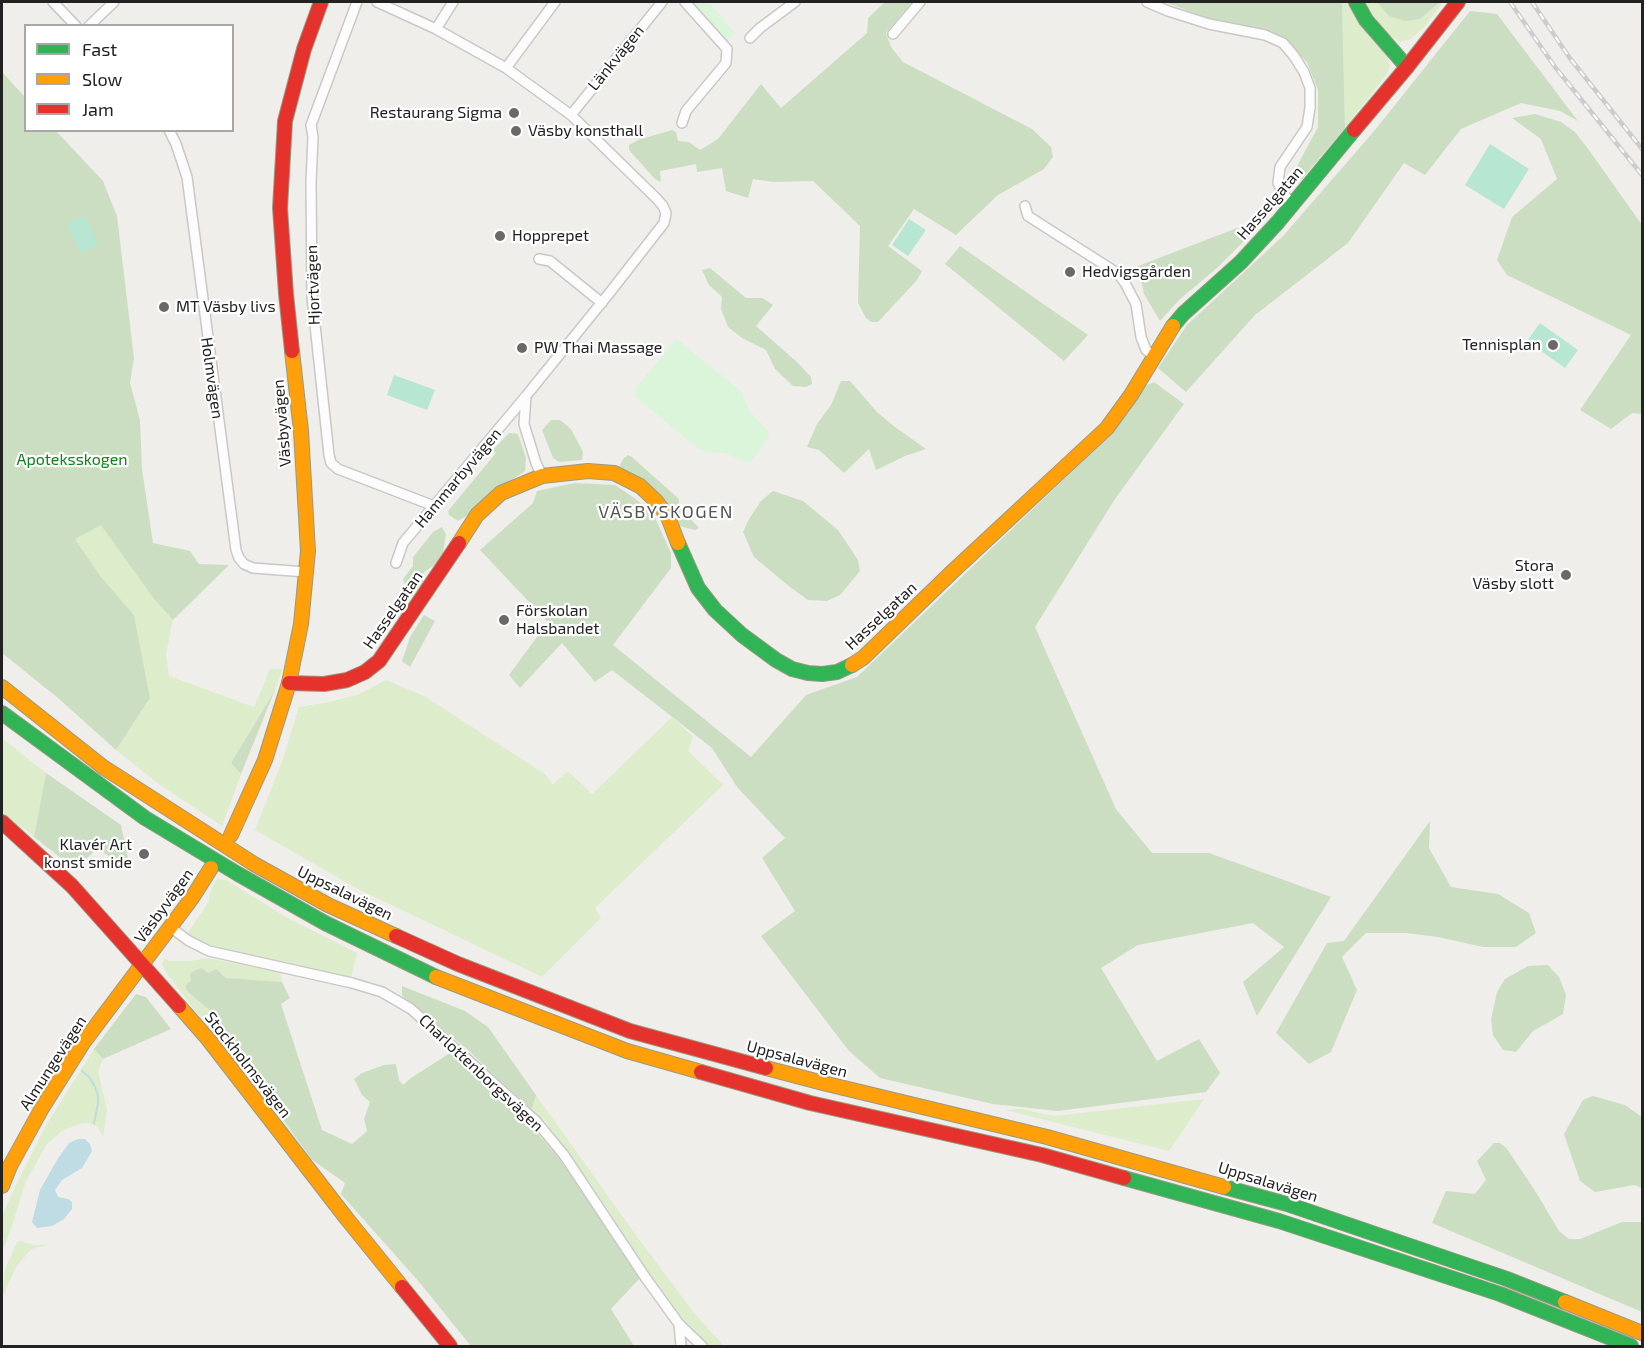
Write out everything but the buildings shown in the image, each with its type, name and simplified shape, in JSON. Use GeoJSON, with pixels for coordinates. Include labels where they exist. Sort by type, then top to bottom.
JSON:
{"type":"FeatureCollection","features":[{"type":"Feature","properties":{"kind":"main road","name":"Väsbyvägen"},"geometry":{"type":"LineString","coordinates":[[231,836],[265,760],[289,683],[301,624],[308,551],[301,430],[286,294],[280,208],[285,122],[304,49],[321,2]]}},
{"type":"Feature","properties":{"kind":"main road"},"geometry":{"type":"LineString","coordinates":[[1356,2],[1366,20],[1407,67]]}},
{"type":"Feature","properties":{"kind":"main road","name":"Hasselgatan"},"geometry":{"type":"LineString","coordinates":[[289,683],[324,684],[347,680],[365,672],[379,661],[477,514],[501,493],[542,476],[588,471],[614,473],[640,486],[656,501],[668,517],[698,588],[715,610],[742,635],[792,669],[815,674],[837,672],[849,667],[863,658],[1107,428],[1131,395],[1169,331],[1183,314],[1241,261],[1293,204],[1458,2]]}},
{"type":"Feature","properties":{"kind":"main road","name":"Uppsalavägen"},"geometry":{"type":"LineString","coordinates":[[2,687],[103,767],[254,864],[328,905],[458,964],[630,1031],[823,1083],[1047,1137],[1287,1204],[1507,1279],[1642,1333]]}},
{"type":"Feature","properties":{"kind":"main road","name":"Uppsalavägen"},"geometry":{"type":"LineString","coordinates":[[2,713],[145,818],[324,923],[448,983],[627,1051],[810,1103],[1042,1155],[1279,1221],[1500,1294],[1630,1347]]}},
{"type":"Feature","properties":{"kind":"main road","name":"Stockholmsvägen"},"geometry":{"type":"LineString","coordinates":[[2,822],[72,886],[208,1039],[347,1219],[450,1347]]}},
{"type":"Feature","properties":{"kind":"main road","name":"Väsbyvägen"},"geometry":{"type":"LineString","coordinates":[[142,963],[192,898],[211,868]]}},
{"type":"Feature","properties":{"kind":"main road","name":"Almungevägen"},"geometry":{"type":"LineString","coordinates":[[2,1186],[6,1164],[83,1043],[142,963]]}},
{"type":"Feature","properties":{"kind":"street"},"geometry":{"type":"LineString","coordinates":[[53,2],[74,24]]}},
{"type":"Feature","properties":{"kind":"street"},"geometry":{"type":"LineString","coordinates":[[91,24],[114,2]]}},
{"type":"Feature","properties":{"kind":"street","name":"Hjortvägen"},"geometry":{"type":"LineString","coordinates":[[357,2],[311,125],[313,137],[312,297],[329,455],[331,463],[338,469],[434,506]]}},
{"type":"Feature","properties":{"kind":"street","name":"Hammarbyvägen"},"geometry":{"type":"LineString","coordinates":[[377,2],[436,29],[506,68],[571,115],[656,198],[666,213],[664,223],[602,303],[403,543],[396,563]]}},
{"type":"Feature","properties":{"kind":"street"},"geometry":{"type":"LineString","coordinates":[[436,29],[453,2]]}},
{"type":"Feature","properties":{"kind":"street"},"geometry":{"type":"LineString","coordinates":[[506,68],[555,2]]}},
{"type":"Feature","properties":{"kind":"street","name":"Länkvägen"},"geometry":{"type":"LineString","coordinates":[[571,115],[662,2]]}},
{"type":"Feature","properties":{"kind":"street"},"geometry":{"type":"LineString","coordinates":[[682,123],[686,111],[726,63],[727,49],[685,2]]}},
{"type":"Feature","properties":{"kind":"street"},"geometry":{"type":"LineString","coordinates":[[750,38],[795,2]]}},
{"type":"Feature","properties":{"kind":"street"},"geometry":{"type":"LineString","coordinates":[[893,34],[920,2]]}},
{"type":"Feature","properties":{"kind":"street"},"geometry":{"type":"LineString","coordinates":[[1148,2],[1209,24],[1265,35],[1283,43],[1294,56],[1310,88],[1310,108],[1307,127],[1280,167],[1278,183],[1284,195],[1293,204]]}},
{"type":"Feature","properties":{"kind":"street","name":"Holmvägen"},"geometry":{"type":"LineString","coordinates":[[170,132],[187,177],[236,550],[244,564],[253,568],[306,572]]}},
{"type":"Feature","properties":{"kind":"street"},"geometry":{"type":"LineString","coordinates":[[1026,206],[1028,216],[1119,275],[1136,303],[1146,350],[1154,356]]}},
{"type":"Feature","properties":{"kind":"street"},"geometry":{"type":"LineString","coordinates":[[539,260],[550,261],[602,303]]}},
{"type":"Feature","properties":{"kind":"street","name":"Hammarbyvägen"},"geometry":{"type":"LineString","coordinates":[[526,396],[524,424],[542,476]]}},
{"type":"Feature","properties":{"kind":"street","name":"Charlottenborgsvägen"},"geometry":{"type":"LineString","coordinates":[[170,927],[189,941],[209,951],[362,986],[382,992],[411,1009],[536,1121],[564,1155],[645,1277],[680,1324],[702,1347]]}},
{"type":"Feature","properties":{"kind":"street"},"geometry":{"type":"LineString","coordinates":[[680,1324],[681,1347]]}},
{"type":"Feature","properties":{"kind":"green space"},"geometry":{"type":"Polygon","coordinates":[[[691,2],[709,2],[735,33],[727,41],[691,2]]]}},
{"type":"Feature","properties":{"kind":"green space"},"geometry":{"type":"Polygon","coordinates":[[[885,2],[912,2],[886,33],[891,47],[903,62],[1032,129],[1051,147],[1053,157],[1044,169],[998,195],[956,235],[914,209],[888,246],[922,271],[917,280],[878,322],[871,322],[866,318],[858,303],[860,226],[813,181],[773,182],[753,179],[748,198],[726,191],[722,168],[697,172],[696,164],[660,171],[661,182],[655,179],[629,150],[629,145],[672,130],[676,132],[678,141],[689,142],[700,150],[718,139],[761,84],[781,108],[867,33],[868,18],[885,2]]]}},
{"type":"Feature","properties":{"kind":"green space"},"geometry":{"type":"Polygon","coordinates":[[[1165,2],[1342,2],[1345,128],[1301,180],[1296,168],[1318,127],[1318,90],[1307,62],[1280,36],[1205,17],[1165,2]]]}},
{"type":"Feature","properties":{"kind":"green space"},"geometry":{"type":"Polygon","coordinates":[[[1342,2],[1349,2],[1386,50],[1390,66],[1387,74],[1345,128],[1342,2]]]}},
{"type":"Feature","properties":{"kind":"green space"},"geometry":{"type":"Polygon","coordinates":[[[1363,2],[1377,2],[1389,16],[1420,19],[1443,2],[1426,25],[1411,39],[1400,42],[1389,35],[1363,2]]]}},
{"type":"Feature","properties":{"kind":"green space"},"geometry":{"type":"Polygon","coordinates":[[[1377,2],[1440,2],[1420,19],[1405,21],[1389,16],[1377,2]]]}},
{"type":"Feature","properties":{"kind":"green space"},"geometry":{"type":"Polygon","coordinates":[[[1470,11],[1497,14],[1578,121],[1560,111],[1521,103],[1461,129],[1425,175],[1404,163],[1348,243],[1255,315],[1186,392],[1158,368],[1187,325],[1284,235],[1375,130],[1470,11]]]}},
{"type":"Feature","properties":{"kind":"green space","name":"Apoteksskogen"},"geometry":{"type":"Polygon","coordinates":[[[2,72],[24,96],[24,132],[57,132],[103,181],[117,216],[134,358],[130,383],[140,420],[142,469],[153,543],[190,551],[199,564],[229,565],[173,620],[154,599],[101,525],[75,539],[101,577],[134,615],[150,698],[116,750],[58,698],[2,653],[2,72]]]}},
{"type":"Feature","properties":{"kind":"green space"},"geometry":{"type":"Polygon","coordinates":[[[1535,114],[1561,122],[1575,132],[1642,225],[1642,414],[1632,413],[1611,429],[1580,410],[1631,335],[1507,275],[1497,260],[1512,217],[1557,179],[1541,139],[1512,118],[1535,114]]]}},
{"type":"Feature","properties":{"kind":"green space"},"geometry":{"type":"Polygon","coordinates":[[[1490,144],[1529,169],[1504,209],[1465,185],[1490,144]]]}},
{"type":"Feature","properties":{"kind":"green space"},"geometry":{"type":"Polygon","coordinates":[[[85,216],[98,244],[81,253],[67,224],[85,216]]]}},
{"type":"Feature","properties":{"kind":"green space"},"geometry":{"type":"Polygon","coordinates":[[[909,219],[926,230],[908,256],[892,245],[909,219]]]}},
{"type":"Feature","properties":{"kind":"green space"},"geometry":{"type":"Polygon","coordinates":[[[1245,225],[1252,233],[1218,267],[1179,300],[1160,321],[1144,294],[1138,266],[1245,225]]]}},
{"type":"Feature","properties":{"kind":"green space"},"geometry":{"type":"Polygon","coordinates":[[[960,246],[1088,335],[1064,361],[945,264],[960,246]]]}},
{"type":"Feature","properties":{"kind":"green space"},"geometry":{"type":"Polygon","coordinates":[[[710,268],[746,298],[763,298],[773,305],[756,326],[798,363],[811,377],[812,384],[806,387],[793,386],[775,369],[766,350],[742,338],[728,327],[721,309],[722,297],[709,285],[702,270],[710,268]]]}},
{"type":"Feature","properties":{"kind":"green space","name":"Tennisplan"},"geometry":{"type":"Polygon","coordinates":[[[1540,323],[1578,350],[1565,368],[1527,341],[1540,323]]]}},
{"type":"Feature","properties":{"kind":"green space"},"geometry":{"type":"Polygon","coordinates":[[[678,340],[742,392],[749,411],[768,430],[769,437],[750,462],[725,453],[706,452],[697,448],[636,397],[634,391],[673,342],[678,340]]]}},
{"type":"Feature","properties":{"kind":"green space"},"geometry":{"type":"Polygon","coordinates":[[[394,375],[435,390],[427,410],[387,395],[394,375]]]}},
{"type":"Feature","properties":{"kind":"green space"},"geometry":{"type":"Polygon","coordinates":[[[841,381],[850,381],[877,412],[926,449],[876,470],[869,449],[844,473],[819,450],[807,447],[817,424],[831,405],[841,381]]]}},
{"type":"Feature","properties":{"kind":"green space"},"geometry":{"type":"Polygon","coordinates":[[[1154,382],[1184,404],[1115,499],[1035,627],[1116,809],[1152,853],[1209,853],[1331,897],[1257,1016],[1243,982],[1284,947],[1253,923],[1138,945],[1101,968],[1157,1061],[1199,1039],[1220,1073],[1206,1092],[1058,1111],[993,1104],[880,1078],[849,1051],[761,936],[795,911],[762,858],[785,838],[737,787],[712,748],[612,670],[595,682],[562,643],[520,688],[509,675],[548,622],[480,550],[533,503],[537,491],[575,483],[615,485],[633,497],[653,513],[671,553],[671,568],[613,645],[751,757],[806,695],[857,677],[1102,443],[1129,412],[1145,386],[1154,382]]]}},
{"type":"Feature","properties":{"kind":"green space"},"geometry":{"type":"Polygon","coordinates":[[[551,420],[560,420],[571,429],[583,452],[582,460],[559,462],[553,458],[542,430],[551,420]]]}},
{"type":"Feature","properties":{"kind":"green space"},"geometry":{"type":"Polygon","coordinates":[[[509,433],[518,434],[526,458],[525,471],[458,521],[449,515],[448,511],[496,453],[493,450],[509,433]]]}},
{"type":"Feature","properties":{"kind":"green space"},"geometry":{"type":"Polygon","coordinates":[[[628,455],[679,499],[679,507],[699,528],[695,530],[679,526],[674,515],[618,469],[628,455]]]}},
{"type":"Feature","properties":{"kind":"green space"},"geometry":{"type":"Polygon","coordinates":[[[773,491],[803,501],[838,530],[858,560],[860,571],[840,595],[827,601],[808,600],[754,557],[743,532],[761,501],[773,491]]]}},
{"type":"Feature","properties":{"kind":"green space"},"geometry":{"type":"Polygon","coordinates":[[[101,524],[154,599],[173,620],[166,654],[169,676],[254,707],[270,669],[282,669],[275,690],[231,763],[241,774],[222,826],[160,785],[116,750],[150,698],[134,615],[101,577],[75,539],[101,524]]]}},
{"type":"Feature","properties":{"kind":"green space"},"geometry":{"type":"Polygon","coordinates":[[[442,527],[446,534],[443,552],[434,565],[423,573],[423,582],[417,590],[407,590],[403,579],[413,566],[413,557],[433,532],[442,527]]]}},
{"type":"Feature","properties":{"kind":"green space"},"geometry":{"type":"Polygon","coordinates":[[[424,615],[435,621],[410,667],[402,661],[410,637],[424,615]]]}},
{"type":"Feature","properties":{"kind":"green space"},"geometry":{"type":"Polygon","coordinates":[[[386,680],[424,696],[545,774],[553,784],[568,771],[592,794],[672,717],[693,737],[688,751],[723,785],[595,908],[601,918],[542,977],[358,889],[255,830],[283,759],[299,707],[357,695],[386,680]]]}},
{"type":"Feature","properties":{"kind":"green space"},"geometry":{"type":"Polygon","coordinates":[[[275,690],[241,774],[231,763],[275,690]]]}},
{"type":"Feature","properties":{"kind":"green space"},"geometry":{"type":"Polygon","coordinates":[[[2,738],[46,773],[34,837],[2,812],[2,738]]]}},
{"type":"Feature","properties":{"kind":"green space"},"geometry":{"type":"Polygon","coordinates":[[[46,773],[121,825],[128,858],[123,868],[98,848],[75,869],[34,837],[46,773]]]}},
{"type":"Feature","properties":{"kind":"green space"},"geometry":{"type":"Polygon","coordinates":[[[1430,821],[1429,848],[1451,887],[1498,894],[1529,913],[1536,933],[1516,947],[1483,947],[1406,933],[1366,933],[1342,957],[1357,990],[1331,1052],[1309,1064],[1276,1033],[1327,943],[1344,941],[1430,821]]]}},
{"type":"Feature","properties":{"kind":"green space"},"geometry":{"type":"Polygon","coordinates":[[[217,879],[226,880],[286,917],[357,953],[351,977],[251,957],[192,938],[188,934],[189,931],[209,901],[210,892],[217,879]]]}},
{"type":"Feature","properties":{"kind":"green space"},"geometry":{"type":"Polygon","coordinates":[[[164,958],[169,961],[191,961],[207,958],[280,972],[282,982],[226,978],[222,973],[194,971],[191,974],[189,993],[213,1013],[216,1022],[225,1032],[224,1036],[236,1045],[244,1067],[250,1071],[311,1159],[167,974],[162,965],[164,958]]]}},
{"type":"Feature","properties":{"kind":"green space"},"geometry":{"type":"Polygon","coordinates":[[[1548,965],[1559,977],[1566,995],[1563,1014],[1533,1031],[1516,1052],[1503,1050],[1493,1035],[1491,1019],[1497,992],[1505,979],[1528,966],[1548,965]]]}},
{"type":"Feature","properties":{"kind":"green space"},"geometry":{"type":"Polygon","coordinates":[[[201,968],[208,973],[216,969],[226,978],[282,982],[290,998],[281,1004],[322,1130],[352,1144],[367,1131],[364,1119],[370,1102],[362,1095],[354,1079],[362,1073],[384,1065],[396,1064],[399,1080],[403,1085],[450,1053],[527,1121],[559,1158],[640,1278],[611,1309],[634,1346],[471,1346],[420,1283],[341,1194],[345,1183],[311,1159],[250,1071],[244,1067],[236,1045],[224,1036],[225,1032],[216,1022],[213,1013],[189,993],[185,986],[191,981],[190,974],[201,968]]]}},
{"type":"Feature","properties":{"kind":"green space"},"geometry":{"type":"Polygon","coordinates":[[[402,986],[465,1011],[488,1027],[536,1095],[532,1109],[467,1049],[402,996],[402,986]]]}},
{"type":"Feature","properties":{"kind":"green space"},"geometry":{"type":"Polygon","coordinates":[[[136,994],[146,997],[171,1029],[103,1059],[94,1049],[136,994]]]}},
{"type":"Feature","properties":{"kind":"green space"},"geometry":{"type":"Polygon","coordinates":[[[94,1049],[103,1059],[98,1072],[107,1109],[103,1137],[98,1127],[89,1123],[79,1124],[62,1131],[47,1144],[25,1183],[2,1251],[2,1216],[15,1187],[45,1127],[94,1049]]]}},
{"type":"Feature","properties":{"kind":"green space"},"geometry":{"type":"Polygon","coordinates":[[[536,1095],[694,1313],[724,1346],[709,1346],[686,1324],[661,1292],[571,1156],[545,1121],[532,1109],[536,1095]]]}},
{"type":"Feature","properties":{"kind":"green space"},"geometry":{"type":"Polygon","coordinates":[[[1593,1096],[1625,1105],[1642,1117],[1642,1188],[1634,1185],[1595,1192],[1580,1181],[1564,1134],[1583,1100],[1593,1096]]]}},
{"type":"Feature","properties":{"kind":"green space"},"geometry":{"type":"Polygon","coordinates":[[[1204,1099],[1169,1151],[1005,1110],[1021,1109],[1054,1116],[1204,1099]]]}},
{"type":"Feature","properties":{"kind":"green space"},"geometry":{"type":"Polygon","coordinates":[[[1494,1143],[1500,1143],[1507,1149],[1559,1231],[1569,1239],[1580,1239],[1622,1222],[1642,1222],[1642,1312],[1432,1223],[1446,1191],[1475,1194],[1486,1180],[1477,1161],[1494,1143]]]}},
{"type":"Feature","properties":{"kind":"green space"},"geometry":{"type":"Polygon","coordinates":[[[17,1242],[34,1245],[48,1245],[31,1249],[16,1267],[6,1289],[6,1296],[2,1290],[6,1267],[17,1242]]]}},
{"type":"Feature","properties":{"kind":"water"},"geometry":{"type":"Polygon","coordinates":[[[85,1139],[92,1151],[82,1168],[62,1180],[55,1190],[58,1197],[72,1202],[72,1209],[64,1219],[52,1226],[37,1228],[32,1222],[40,1190],[69,1143],[85,1139]]]}},
{"type":"Feature","properties":{"kind":"waterway"},"geometry":{"type":"LineString","coordinates":[[82,1071],[90,1078],[98,1096],[94,1123]]}},
{"type":"Feature","properties":{"kind":"railway"},"geometry":{"type":"LineString","coordinates":[[1510,2],[1555,67],[1642,175]]}},
{"type":"Feature","properties":{"kind":"railway"},"geometry":{"type":"LineString","coordinates":[[1532,2],[1569,57],[1642,149]]}},
{"type":"Feature","properties":{"kind":"traffic: fast"},"geometry":{"type":"LineString","coordinates":[[1356,2],[1366,20],[1407,67]]}},
{"type":"Feature","properties":{"kind":"traffic: fast"},"geometry":{"type":"LineString","coordinates":[[1173,326],[1183,314],[1241,262],[1278,222],[1354,130]]}},
{"type":"Feature","properties":{"kind":"traffic: fast"},"geometry":{"type":"LineString","coordinates":[[678,543],[698,588],[715,610],[742,635],[776,660],[792,669],[822,674],[837,672],[852,665]]}},
{"type":"Feature","properties":{"kind":"traffic: fast"},"geometry":{"type":"LineString","coordinates":[[2,713],[145,818],[325,923],[436,977]]}},
{"type":"Feature","properties":{"kind":"traffic: fast"},"geometry":{"type":"LineString","coordinates":[[1124,1178],[1279,1221],[1500,1294],[1631,1346]]}},
{"type":"Feature","properties":{"kind":"traffic: fast"},"geometry":{"type":"LineString","coordinates":[[1224,1187],[1287,1204],[1507,1279],[1565,1302]]}},
{"type":"Feature","properties":{"kind":"traffic: slow"},"geometry":{"type":"LineString","coordinates":[[852,665],[863,658],[1107,428],[1131,395],[1173,326]]}},
{"type":"Feature","properties":{"kind":"traffic: slow"},"geometry":{"type":"LineString","coordinates":[[231,835],[265,760],[289,683],[301,624],[308,551],[301,431],[292,351]]}},
{"type":"Feature","properties":{"kind":"traffic: slow"},"geometry":{"type":"LineString","coordinates":[[459,543],[477,515],[501,493],[542,476],[588,471],[614,473],[640,486],[656,501],[668,517],[678,543]]}},
{"type":"Feature","properties":{"kind":"traffic: slow"},"geometry":{"type":"LineString","coordinates":[[2,687],[103,767],[254,864],[328,905],[396,936]]}},
{"type":"Feature","properties":{"kind":"traffic: slow"},"geometry":{"type":"LineString","coordinates":[[2,1186],[10,1166],[42,1108],[83,1043],[192,898],[211,868]]}},
{"type":"Feature","properties":{"kind":"traffic: slow"},"geometry":{"type":"LineString","coordinates":[[436,977],[627,1051],[701,1072]]}},
{"type":"Feature","properties":{"kind":"traffic: slow"},"geometry":{"type":"LineString","coordinates":[[179,1006],[208,1039],[402,1287]]}},
{"type":"Feature","properties":{"kind":"traffic: slow"},"geometry":{"type":"LineString","coordinates":[[766,1068],[1047,1137],[1224,1187]]}},
{"type":"Feature","properties":{"kind":"traffic: slow"},"geometry":{"type":"LineString","coordinates":[[1565,1302],[1642,1333]]}},
{"type":"Feature","properties":{"kind":"traffic: jam"},"geometry":{"type":"LineString","coordinates":[[292,351],[280,208],[285,121],[304,49],[321,2]]}},
{"type":"Feature","properties":{"kind":"traffic: jam"},"geometry":{"type":"LineString","coordinates":[[1354,130],[1458,2]]}},
{"type":"Feature","properties":{"kind":"traffic: jam"},"geometry":{"type":"LineString","coordinates":[[289,683],[324,684],[347,680],[365,672],[379,661],[459,543]]}},
{"type":"Feature","properties":{"kind":"traffic: jam"},"geometry":{"type":"LineString","coordinates":[[2,822],[72,886],[179,1006]]}},
{"type":"Feature","properties":{"kind":"traffic: jam"},"geometry":{"type":"LineString","coordinates":[[396,936],[458,964],[630,1031],[766,1068]]}},
{"type":"Feature","properties":{"kind":"traffic: jam"},"geometry":{"type":"LineString","coordinates":[[701,1072],[810,1103],[1042,1155],[1124,1178]]}},
{"type":"Feature","properties":{"kind":"traffic: jam"},"geometry":{"type":"LineString","coordinates":[[402,1287],[450,1346]]}},
{"type":"Feature","properties":{"kind":"place","name":"Restaurang Sigma"},"geometry":{"type":"Point","coordinates":[514,113]}},
{"type":"Feature","properties":{"kind":"place","name":"Väsby konsthall"},"geometry":{"type":"Point","coordinates":[516,131]}},
{"type":"Feature","properties":{"kind":"place","name":"Hopprepet"},"geometry":{"type":"Point","coordinates":[500,236]}},
{"type":"Feature","properties":{"kind":"place","name":"Hedvigsgården"},"geometry":{"type":"Point","coordinates":[1070,272]}},
{"type":"Feature","properties":{"kind":"place","name":"MT Väsby livs"},"geometry":{"type":"Point","coordinates":[164,307]}},
{"type":"Feature","properties":{"kind":"place","name":"Tennisplan"},"geometry":{"type":"Point","coordinates":[1553,345]}},
{"type":"Feature","properties":{"kind":"place","name":"PW Thai Massage"},"geometry":{"type":"Point","coordinates":[522,348]}},
{"type":"Feature","properties":{"kind":"place","name":"Stora Väsby slott"},"geometry":{"type":"Point","coordinates":[1566,575]}},
{"type":"Feature","properties":{"kind":"place","name":"Förskolan Halsbandet"},"geometry":{"type":"Point","coordinates":[504,620]}},
{"type":"Feature","properties":{"kind":"place","name":"Klavér Art konst smide"},"geometry":{"type":"Point","coordinates":[144,854]}},
{"type":"Feature","properties":{"kind":"district","name":"VÄSBYSKOGEN"},"geometry":{"type":"Point","coordinates":[666,512]}}]}
